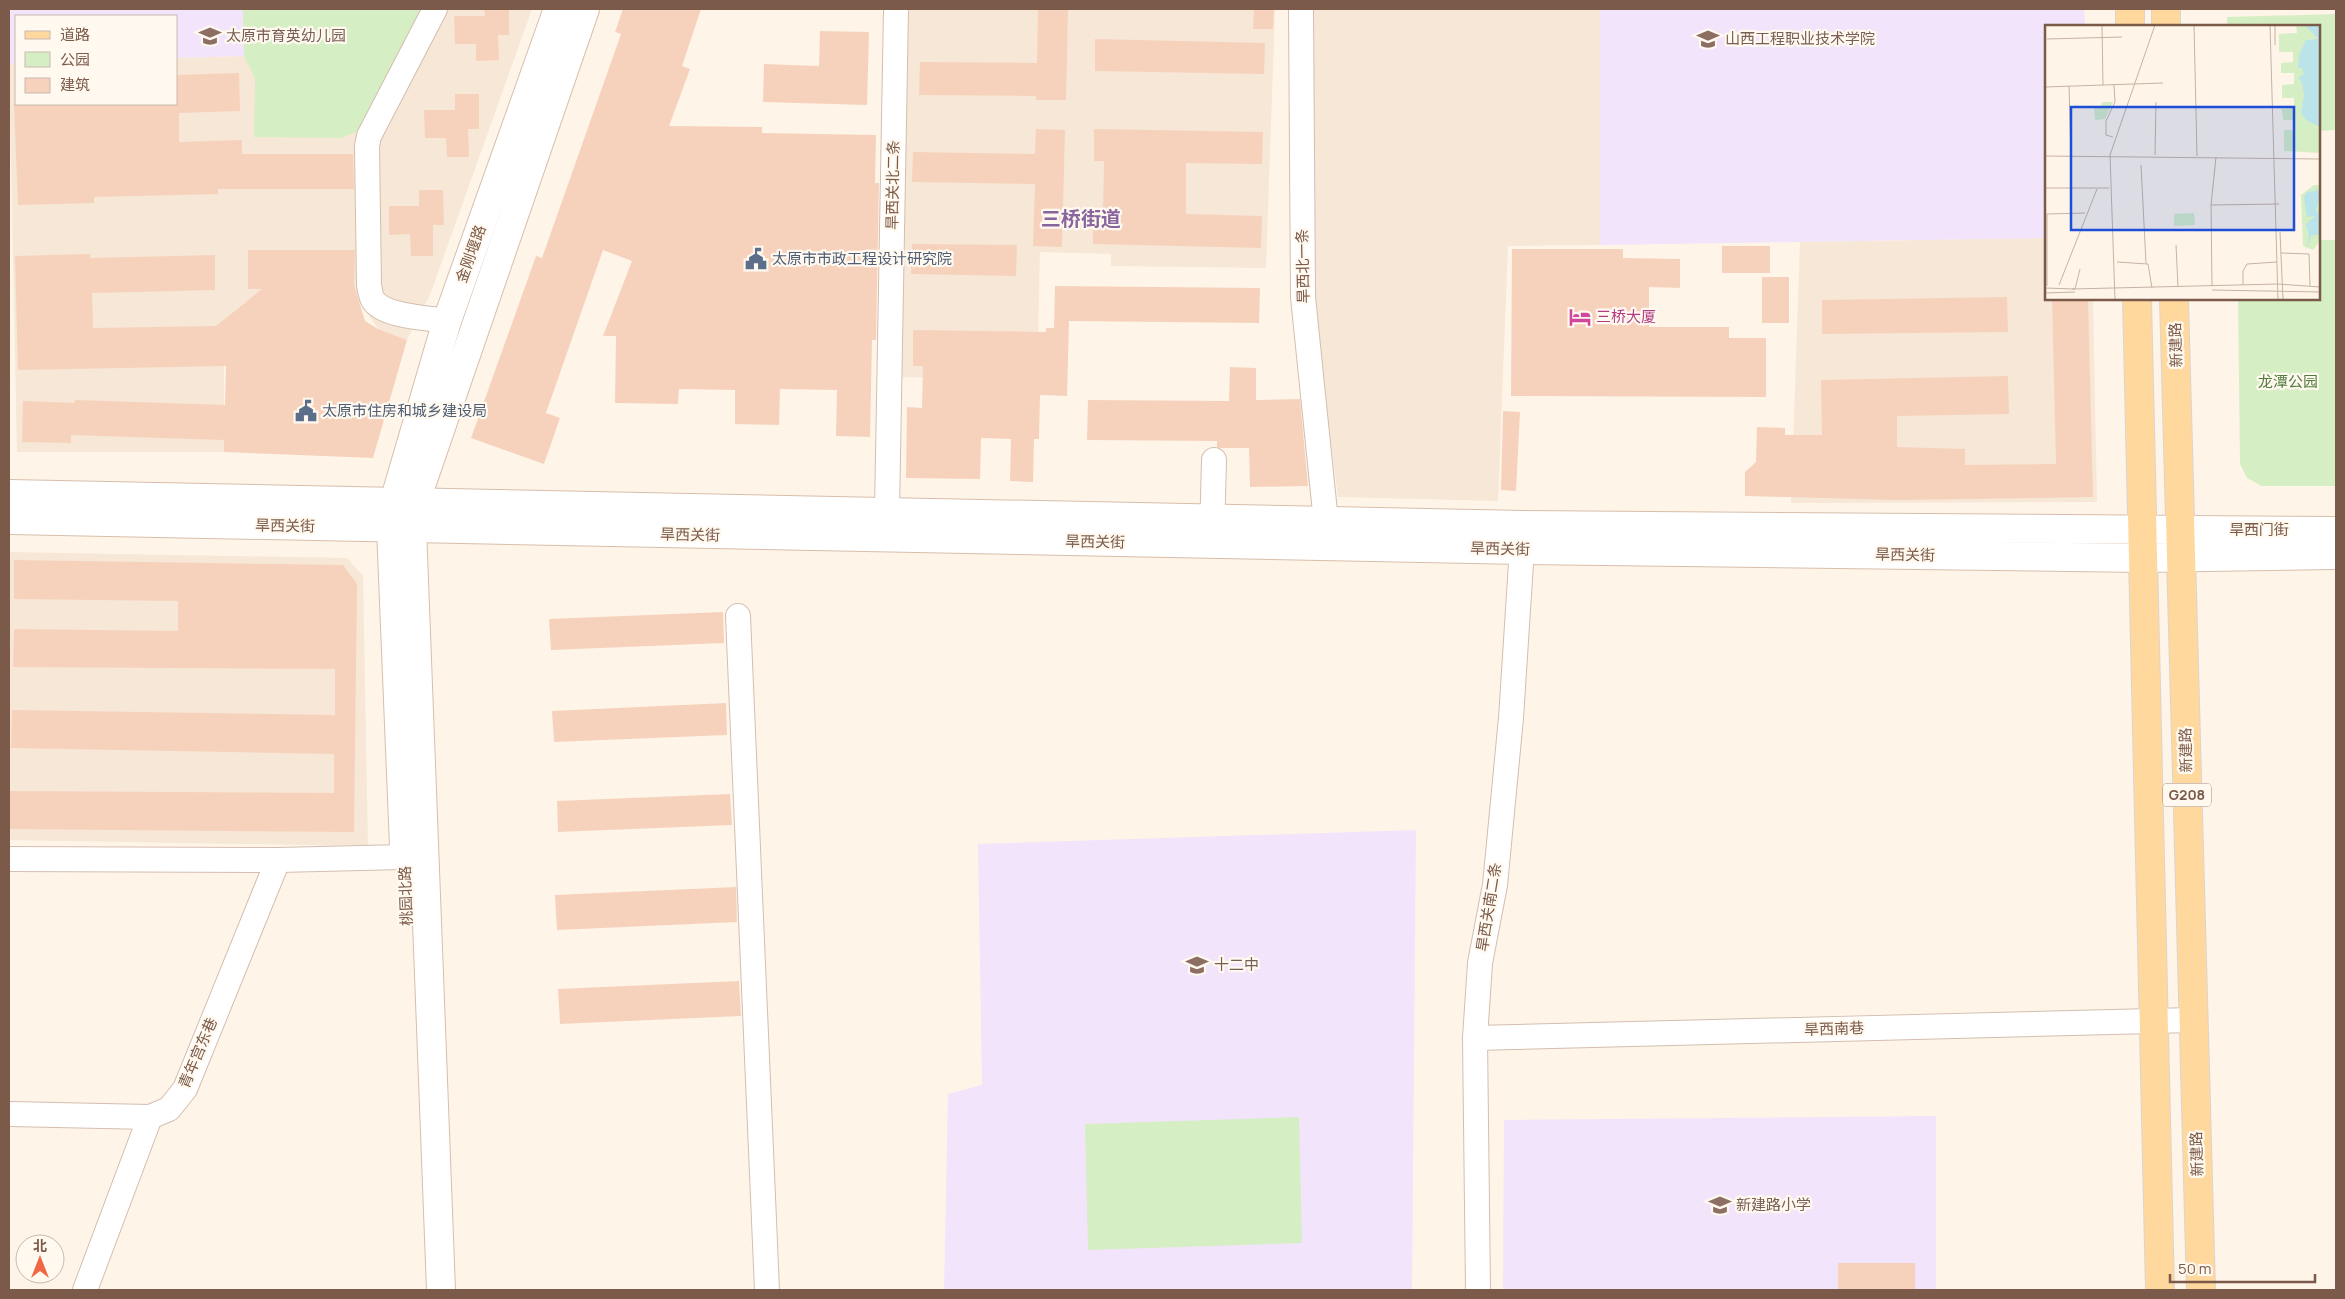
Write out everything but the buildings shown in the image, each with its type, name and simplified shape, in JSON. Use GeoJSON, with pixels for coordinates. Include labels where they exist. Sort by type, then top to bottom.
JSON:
{"type":"FeatureCollection","features":[{"type":"Feature","properties":{"kind":"main road","name":"金刚堰路"},"geometry":{"type":"LineString","coordinates":[[403,515],[447,321],[558,9]]}},
{"type":"Feature","properties":{"kind":"main road"},"geometry":{"type":"LineString","coordinates":[[441,1290],[403,515],[585,9]]}},
{"type":"Feature","properties":{"kind":"main road"},"geometry":{"type":"LineString","coordinates":[[2130,9],[2130,25]]}},
{"type":"Feature","properties":{"kind":"main road"},"geometry":{"type":"LineString","coordinates":[[2166,9],[2166,25]]}},
{"type":"Feature","properties":{"kind":"main road","name":"G208"},"geometry":{"type":"LineString","coordinates":[[2137,300],[2144,530],[2143,558],[2160,1290]]}},
{"type":"Feature","properties":{"kind":"main road","name":"新建路"},"geometry":{"type":"LineString","coordinates":[[2174,300],[2182,557],[2192,1020],[2201,1290]]}},
{"type":"Feature","properties":{"kind":"main road","name":"旱西关街"},"geometry":{"type":"LineString","coordinates":[[9,494],[403,515],[1523,538],[2143,558],[2182,557]]}},
{"type":"Feature","properties":{"kind":"main road","name":"旱西关街"},"geometry":{"type":"LineString","coordinates":[[9,520],[887,511],[1213,531],[1326,522],[1523,538],[2181,530]]}},
{"type":"Feature","properties":{"kind":"main road","name":"桃园北路"},"geometry":{"type":"LineString","coordinates":[[403,515],[404,857],[422,1290]]}},
{"type":"Feature","properties":{"kind":"main road","name":"旱西门街"},"geometry":{"type":"LineString","coordinates":[[2181,530],[2336,531]]}},
{"type":"Feature","properties":{"kind":"main road","name":"旱西门街"},"geometry":{"type":"LineString","coordinates":[[2182,557],[2336,555]]}},
{"type":"Feature","properties":{"kind":"street"},"geometry":{"type":"LineString","coordinates":[[435,9],[370,136],[367,146],[369,285],[374,301],[386,310],[398,314],[447,321]]}},
{"type":"Feature","properties":{"kind":"street","name":"旱西关北二条"},"geometry":{"type":"LineString","coordinates":[[887,511],[896,9]]}},
{"type":"Feature","properties":{"kind":"street","name":"旱西北一条"},"geometry":{"type":"LineString","coordinates":[[1301,9],[1303,298],[1326,522]]}},
{"type":"Feature","properties":{"kind":"street"},"geometry":{"type":"LineString","coordinates":[[1213,531],[1214,460]]}},
{"type":"Feature","properties":{"kind":"street","name":"旱西关南二条"},"geometry":{"type":"LineString","coordinates":[[1478,1290],[1475,1038],[1480,962],[1496,876],[1523,538]]}},
{"type":"Feature","properties":{"kind":"street"},"geometry":{"type":"LineString","coordinates":[[738,616],[766,1290]]}},
{"type":"Feature","properties":{"kind":"street"},"geometry":{"type":"LineString","coordinates":[[9,859],[278,860],[404,857]]}},
{"type":"Feature","properties":{"kind":"street","name":"青年宫东巷"},"geometry":{"type":"LineString","coordinates":[[150,1117],[169,1109],[185,1089],[278,860]]}},
{"type":"Feature","properties":{"kind":"street","name":"旱西南巷"},"geometry":{"type":"LineString","coordinates":[[1475,1038],[2192,1020]]}},
{"type":"Feature","properties":{"kind":"street"},"geometry":{"type":"LineString","coordinates":[[9,1114],[150,1117],[86,1290]]}},
{"type":"Feature","properties":{"kind":"shaded area","name":"太原市育英幼儿园"},"geometry":{"type":"Polygon","coordinates":[[[9,9],[243,9],[244,56],[178,58],[178,15],[15,15],[15,64],[9,64],[9,9]]]}},
{"type":"Feature","properties":{"kind":"shaded area"},"geometry":{"type":"Polygon","coordinates":[[[243,9],[532,9],[430,295],[407,340],[378,329],[358,299],[245,302],[224,320],[224,452],[17,452],[9,64],[15,64],[15,105],[178,105],[178,58],[244,56],[243,9]]]}},
{"type":"Feature","properties":{"kind":"shaded area"},"geometry":{"type":"Polygon","coordinates":[[[906,9],[1275,9],[1266,268],[1111,266],[1111,254],[1040,252],[1037,380],[898,377],[906,9]]]}},
{"type":"Feature","properties":{"kind":"shaded area"},"geometry":{"type":"Polygon","coordinates":[[[1310,9],[1600,9],[1600,245],[1508,246],[1498,501],[1338,497],[1313,309],[1310,9]]]}},
{"type":"Feature","properties":{"kind":"shaded area"},"geometry":{"type":"Polygon","coordinates":[[[1600,9],[2084,9],[2085,25],[2045,25],[2045,238],[1600,245],[1600,9]]]}},
{"type":"Feature","properties":{"kind":"shaded area"},"geometry":{"type":"Polygon","coordinates":[[[2045,238],[2045,300],[2093,300],[2097,502],[1791,503],[1800,242],[2045,238]]]}},
{"type":"Feature","properties":{"kind":"shaded area"},"geometry":{"type":"Polygon","coordinates":[[[9,552],[347,558],[363,576],[368,846],[9,840],[9,552]]]}},
{"type":"Feature","properties":{"kind":"shaded area","name":"十二中"},"geometry":{"type":"Polygon","coordinates":[[[1416,830],[1412,1290],[944,1290],[948,1094],[982,1085],[978,844],[1416,830]]]}},
{"type":"Feature","properties":{"kind":"shaded area","name":"新建路小学"},"geometry":{"type":"Polygon","coordinates":[[[1936,1116],[1936,1290],[1503,1290],[1504,1120],[1936,1116]]]}},
{"type":"Feature","properties":{"kind":"green space"},"geometry":{"type":"Polygon","coordinates":[[[243,9],[424,9],[370,115],[356,132],[341,138],[254,137],[255,78],[244,56],[243,9]]]}},
{"type":"Feature","properties":{"kind":"green space"},"geometry":{"type":"Polygon","coordinates":[[[2336,14],[2336,130],[2320,131],[2320,25],[2227,25],[2227,17],[2336,14]]]}},
{"type":"Feature","properties":{"kind":"green space","name":"龙潭公园"},"geometry":{"type":"Polygon","coordinates":[[[2320,240],[2336,240],[2336,486],[2262,486],[2247,478],[2240,464],[2238,300],[2320,300],[2320,240]]]}},
{"type":"Feature","properties":{"kind":"green space"},"geometry":{"type":"Polygon","coordinates":[[[1299,1117],[1302,1243],[1088,1250],[1085,1124],[1299,1117]]]}},
{"type":"Feature","properties":{"kind":"place","name":"太原市育英幼儿园"},"geometry":{"type":"Point","coordinates":[210,36]}},
{"type":"Feature","properties":{"kind":"place","name":"山西工程职业技术学院"},"geometry":{"type":"Point","coordinates":[1708,39]}},
{"type":"Feature","properties":{"kind":"place","name":"太原市市政工程设计研究院"},"geometry":{"type":"Point","coordinates":[756,259]}},
{"type":"Feature","properties":{"kind":"place","name":"三桥大厦"},"geometry":{"type":"Point","coordinates":[1580,317]}},
{"type":"Feature","properties":{"kind":"place","name":"太原市住房和城乡建设局"},"geometry":{"type":"Point","coordinates":[306,411]}},
{"type":"Feature","properties":{"kind":"place","name":"十二中"},"geometry":{"type":"Point","coordinates":[1197,965]}},
{"type":"Feature","properties":{"kind":"place","name":"新建路小学"},"geometry":{"type":"Point","coordinates":[1720,1205]}},
{"type":"Feature","properties":{"kind":"district","name":"三桥街道"},"geometry":{"type":"Point","coordinates":[1081,219]}}]}
